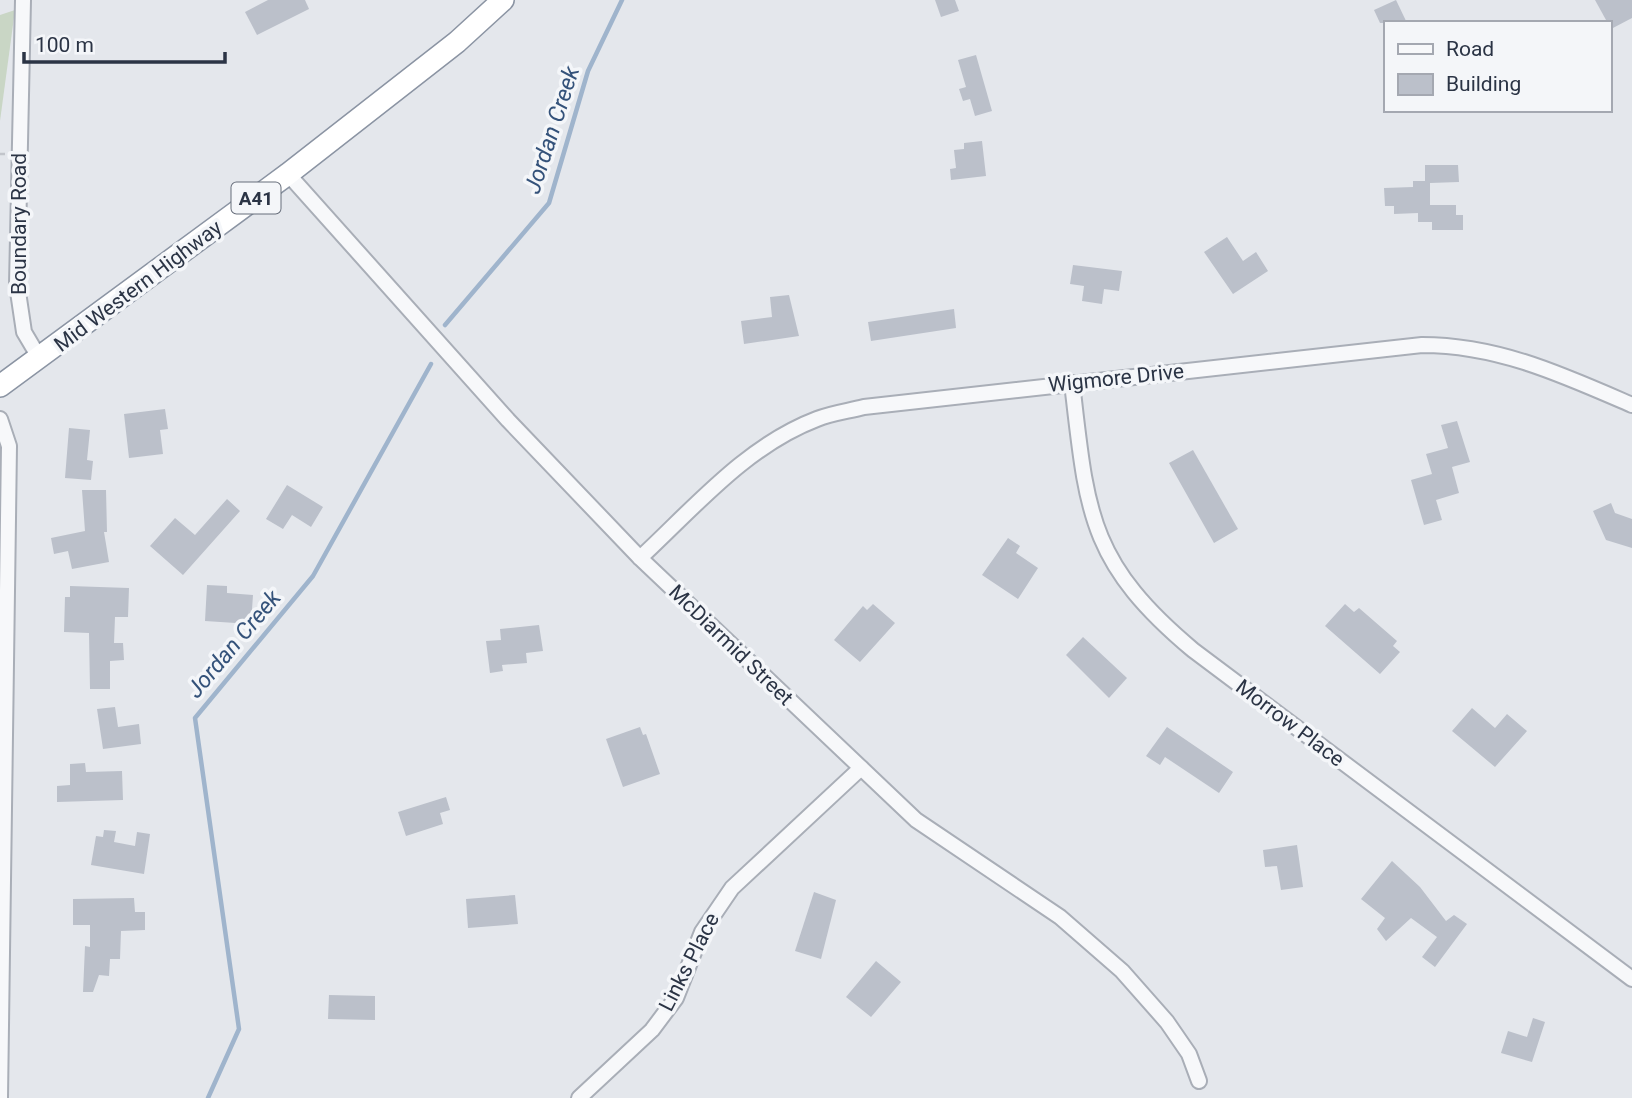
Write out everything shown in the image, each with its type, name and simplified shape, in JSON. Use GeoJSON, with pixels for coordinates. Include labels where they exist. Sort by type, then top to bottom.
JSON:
{"type":"FeatureCollection","features":[{"type":"Feature","properties":{"kind":"highway","name":"Mid Western Highway"},"geometry":{"type":"LineString","coordinates":[[0,386],[288,174],[457,42],[503,0]]}},
{"type":"Feature","properties":{"kind":"street","name":"Boundary Road"},"geometry":{"type":"LineString","coordinates":[[23,0],[17,285],[24,332],[40,359]]}},
{"type":"Feature","properties":{"kind":"street","name":"McDiarmid Street"},"geometry":{"type":"LineString","coordinates":[[288,174],[508,420],[640,558],[916,820],[1060,917],[1122,971],[1167,1022],[1188,1054],[1199,1081]]}},
{"type":"Feature","properties":{"kind":"street","name":"Wigmore Drive"},"geometry":{"type":"LineString","coordinates":[[640,558],[739,464],[765,445],[818,418],[908,400],[1372,348],[1446,345],[1518,359],[1632,405]]}},
{"type":"Feature","properties":{"kind":"street","name":"Morrow Place"},"geometry":{"type":"LineString","coordinates":[[1072,383],[1082,465],[1095,526],[1118,572],[1142,604],[1193,650],[1632,979]]}},
{"type":"Feature","properties":{"kind":"street"},"geometry":{"type":"LineString","coordinates":[[0,419],[9,446],[0,1098]]}},
{"type":"Feature","properties":{"kind":"street","name":"Links Place"},"geometry":{"type":"LineString","coordinates":[[579,1098],[652,1030],[676,998],[702,932],[732,888],[861,768]]}},
{"type":"Feature","properties":{"kind":"green space"},"geometry":{"type":"Polygon","coordinates":[[[15,10],[0,121],[0,15],[15,10]]]}},
{"type":"Feature","properties":{"kind":"building"},"geometry":{"type":"Polygon","coordinates":[[[268,0],[305,0],[309,9],[257,35],[245,12],[268,0]]]}},
{"type":"Feature","properties":{"kind":"building"},"geometry":{"type":"Polygon","coordinates":[[[935,0],[955,0],[959,11],[941,17],[935,0]]]}},
{"type":"Feature","properties":{"kind":"building"},"geometry":{"type":"Polygon","coordinates":[[[1396,0],[1406,21],[1380,23],[1374,10],[1396,0]]]}},
{"type":"Feature","properties":{"kind":"building"},"geometry":{"type":"Polygon","coordinates":[[[1595,0],[1632,0],[1632,18],[1611,29],[1611,21],[1607,21],[1595,0]]]}},
{"type":"Feature","properties":{"kind":"building"},"geometry":{"type":"Polygon","coordinates":[[[976,55],[992,111],[975,116],[970,99],[963,101],[959,89],[966,87],[958,60],[976,55]]]}},
{"type":"Feature","properties":{"kind":"building"},"geometry":{"type":"Polygon","coordinates":[[[982,141],[986,176],[951,180],[950,169],[956,168],[954,150],[964,149],[964,143],[982,141]]]}},
{"type":"Feature","properties":{"kind":"building"},"geometry":{"type":"Polygon","coordinates":[[[1425,165],[1458,165],[1459,182],[1430,183],[1430,205],[1456,205],[1456,215],[1463,215],[1463,230],[1432,230],[1432,222],[1418,222],[1418,213],[1394,214],[1394,206],[1385,206],[1384,188],[1413,187],[1413,181],[1425,181],[1425,165]]]}},
{"type":"Feature","properties":{"kind":"building"},"geometry":{"type":"Polygon","coordinates":[[[1227,237],[1243,261],[1256,252],[1268,271],[1233,294],[1204,252],[1227,237]]]}},
{"type":"Feature","properties":{"kind":"building"},"geometry":{"type":"Polygon","coordinates":[[[1073,265],[1122,271],[1119,291],[1104,289],[1102,304],[1082,301],[1084,286],[1070,284],[1073,265]]]}},
{"type":"Feature","properties":{"kind":"building"},"geometry":{"type":"Polygon","coordinates":[[[789,295],[799,336],[744,344],[741,321],[772,317],[770,297],[789,295]]]}},
{"type":"Feature","properties":{"kind":"building"},"geometry":{"type":"Polygon","coordinates":[[[954,309],[956,328],[871,341],[868,322],[954,309]]]}},
{"type":"Feature","properties":{"kind":"building"},"geometry":{"type":"Polygon","coordinates":[[[165,409],[168,429],[160,430],[163,454],[129,458],[124,414],[165,409]]]}},
{"type":"Feature","properties":{"kind":"building"},"geometry":{"type":"Polygon","coordinates":[[[1457,421],[1470,462],[1452,467],[1459,493],[1436,500],[1442,520],[1424,525],[1411,480],[1432,474],[1426,454],[1448,448],[1441,425],[1457,421]]]}},
{"type":"Feature","properties":{"kind":"building"},"geometry":{"type":"Polygon","coordinates":[[[69,428],[90,430],[87,460],[93,461],[91,480],[65,478],[69,428]]]}},
{"type":"Feature","properties":{"kind":"building"},"geometry":{"type":"Polygon","coordinates":[[[1193,450],[1238,529],[1214,543],[1169,463],[1193,450]]]}},
{"type":"Feature","properties":{"kind":"building"},"geometry":{"type":"Polygon","coordinates":[[[287,485],[323,507],[311,527],[292,515],[283,529],[266,519],[287,485]]]}},
{"type":"Feature","properties":{"kind":"building"},"geometry":{"type":"Polygon","coordinates":[[[82,490],[106,490],[107,532],[104,532],[109,562],[72,569],[68,551],[54,554],[51,538],[85,531],[82,490]]]}},
{"type":"Feature","properties":{"kind":"building"},"geometry":{"type":"Polygon","coordinates":[[[227,499],[240,511],[183,575],[150,546],[175,518],[195,535],[227,499]]]}},
{"type":"Feature","properties":{"kind":"building"},"geometry":{"type":"Polygon","coordinates":[[[1611,503],[1615,513],[1632,519],[1632,548],[1606,540],[1593,511],[1611,503]]]}},
{"type":"Feature","properties":{"kind":"building"},"geometry":{"type":"Polygon","coordinates":[[[1008,538],[1020,546],[1016,553],[1038,568],[1018,599],[982,575],[1008,538]]]}},
{"type":"Feature","properties":{"kind":"building"},"geometry":{"type":"Polygon","coordinates":[[[207,585],[227,586],[227,593],[253,595],[251,624],[205,621],[207,585]]]}},
{"type":"Feature","properties":{"kind":"building"},"geometry":{"type":"Polygon","coordinates":[[[70,586],[129,588],[128,617],[115,617],[114,643],[123,643],[124,660],[110,661],[110,689],[90,689],[89,633],[64,632],[65,597],[70,597],[70,586]]]}},
{"type":"Feature","properties":{"kind":"building"},"geometry":{"type":"Polygon","coordinates":[[[873,604],[895,623],[860,662],[834,640],[863,606],[867,610],[873,604]]]}},
{"type":"Feature","properties":{"kind":"building"},"geometry":{"type":"Polygon","coordinates":[[[1345,604],[1354,612],[1359,608],[1397,641],[1393,646],[1400,652],[1380,674],[1325,626],[1345,604]]]}},
{"type":"Feature","properties":{"kind":"building"},"geometry":{"type":"Polygon","coordinates":[[[539,625],[543,651],[526,653],[527,663],[502,665],[503,671],[490,673],[486,641],[501,640],[500,629],[539,625]]]}},
{"type":"Feature","properties":{"kind":"building"},"geometry":{"type":"Polygon","coordinates":[[[1083,637],[1127,678],[1109,698],[1066,655],[1083,637]]]}},
{"type":"Feature","properties":{"kind":"building"},"geometry":{"type":"Polygon","coordinates":[[[115,707],[118,727],[139,724],[141,744],[103,749],[97,709],[115,707]]]}},
{"type":"Feature","properties":{"kind":"building"},"geometry":{"type":"Polygon","coordinates":[[[1472,708],[1495,728],[1507,714],[1527,731],[1495,767],[1452,731],[1472,708]]]}},
{"type":"Feature","properties":{"kind":"building"},"geometry":{"type":"Polygon","coordinates":[[[640,727],[643,735],[646,734],[660,774],[623,787],[606,739],[640,727]]]}},
{"type":"Feature","properties":{"kind":"building"},"geometry":{"type":"Polygon","coordinates":[[[1167,727],[1233,772],[1219,793],[1165,757],[1160,765],[1146,756],[1167,727]]]}},
{"type":"Feature","properties":{"kind":"building"},"geometry":{"type":"Polygon","coordinates":[[[85,763],[86,772],[122,771],[123,800],[57,802],[57,786],[70,785],[70,764],[85,763]]]}},
{"type":"Feature","properties":{"kind":"building"},"geometry":{"type":"Polygon","coordinates":[[[446,797],[450,810],[440,813],[443,824],[406,836],[398,812],[446,797]]]}},
{"type":"Feature","properties":{"kind":"building"},"geometry":{"type":"Polygon","coordinates":[[[104,830],[116,831],[114,842],[135,846],[137,832],[150,834],[144,874],[91,865],[96,836],[103,837],[104,830]]]}},
{"type":"Feature","properties":{"kind":"building"},"geometry":{"type":"Polygon","coordinates":[[[1297,845],[1303,887],[1281,890],[1277,866],[1265,867],[1263,850],[1297,845]]]}},
{"type":"Feature","properties":{"kind":"building"},"geometry":{"type":"Polygon","coordinates":[[[1392,861],[1420,887],[1446,921],[1454,915],[1467,924],[1435,967],[1422,957],[1437,937],[1411,918],[1386,941],[1377,929],[1385,918],[1361,899],[1392,861]]]}},
{"type":"Feature","properties":{"kind":"building"},"geometry":{"type":"Polygon","coordinates":[[[814,892],[836,900],[821,959],[795,951],[814,892]]]}},
{"type":"Feature","properties":{"kind":"building"},"geometry":{"type":"Polygon","coordinates":[[[515,895],[518,924],[468,928],[466,899],[515,895]]]}},
{"type":"Feature","properties":{"kind":"building"},"geometry":{"type":"Polygon","coordinates":[[[134,898],[135,912],[145,912],[145,930],[121,931],[120,959],[110,959],[109,976],[99,975],[93,992],[83,992],[85,946],[90,947],[90,925],[73,925],[73,899],[134,898]]]}},
{"type":"Feature","properties":{"kind":"building"},"geometry":{"type":"Polygon","coordinates":[[[876,961],[901,982],[871,1017],[846,997],[876,961]]]}},
{"type":"Feature","properties":{"kind":"building"},"geometry":{"type":"Polygon","coordinates":[[[329,995],[375,996],[375,1020],[328,1019],[329,995]]]}},
{"type":"Feature","properties":{"kind":"building"},"geometry":{"type":"Polygon","coordinates":[[[1533,1018],[1545,1022],[1532,1062],[1501,1053],[1508,1031],[1527,1037],[1533,1018]]]}},
{"type":"Feature","properties":{"kind":"waterway","name":"Jordan Creek"},"geometry":{"type":"LineString","coordinates":[[445,325],[549,203],[588,71],[622,0]]}},
{"type":"Feature","properties":{"kind":"waterway","name":"Jordan Creek"},"geometry":{"type":"LineString","coordinates":[[208,1098],[239,1029],[195,718],[313,576],[431,364]]}}]}
